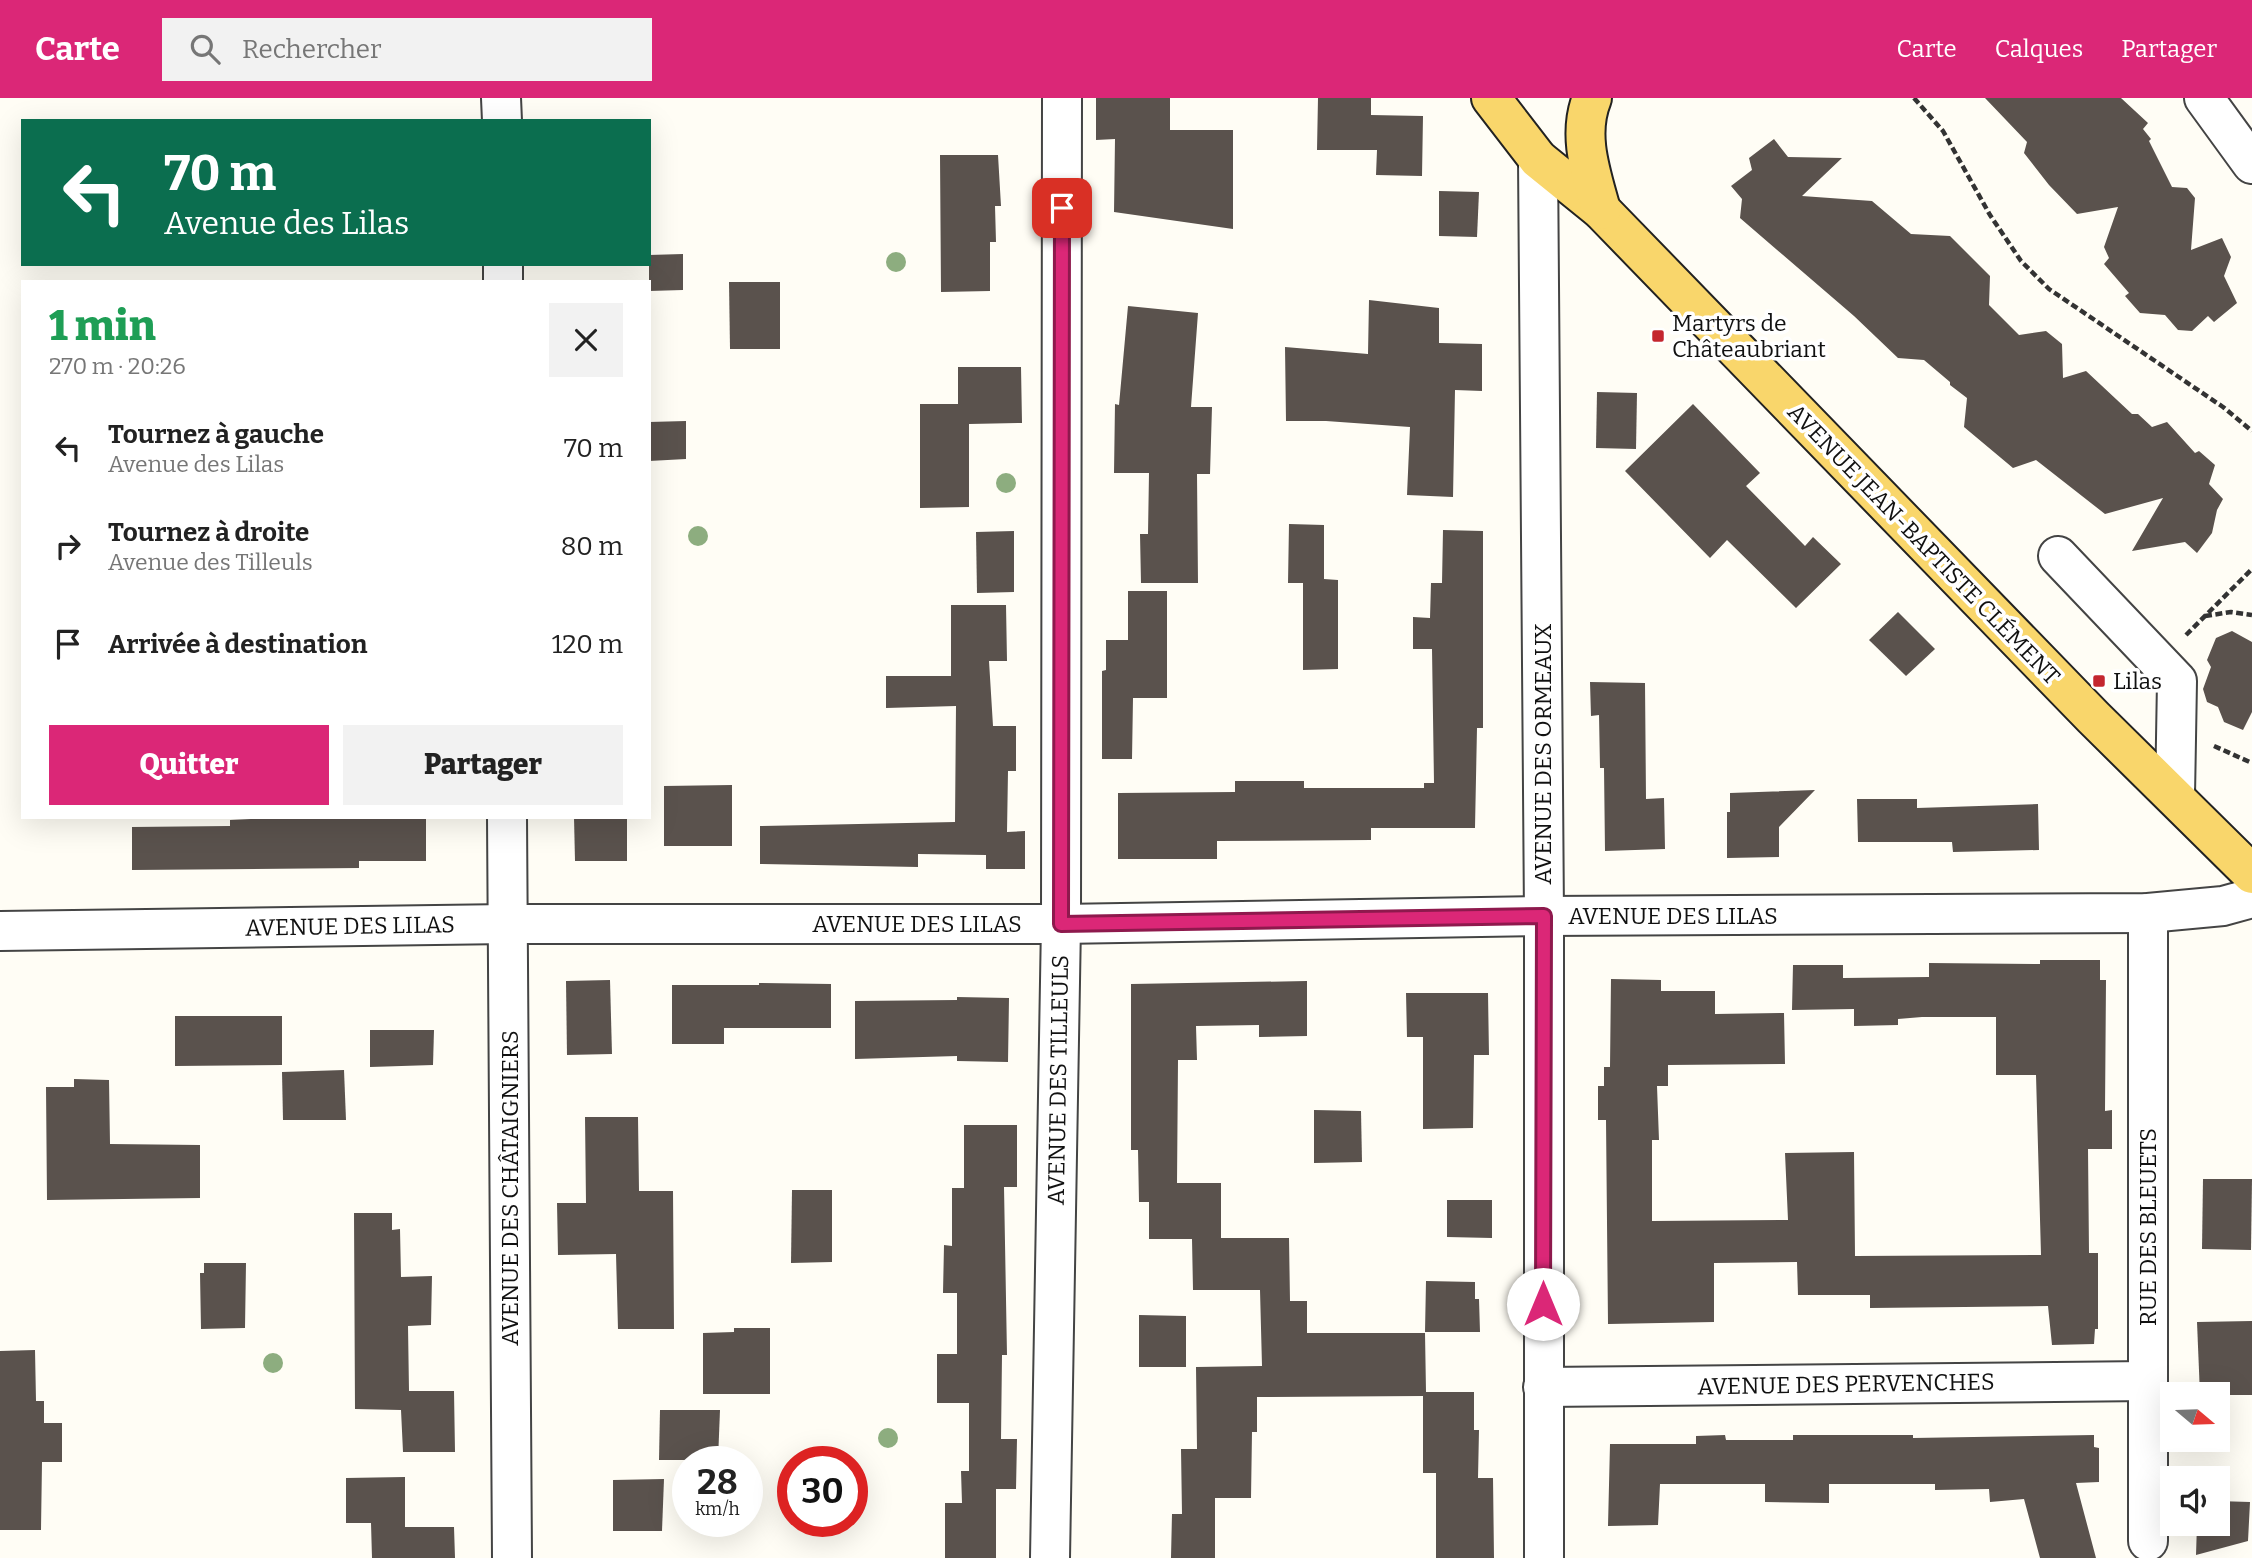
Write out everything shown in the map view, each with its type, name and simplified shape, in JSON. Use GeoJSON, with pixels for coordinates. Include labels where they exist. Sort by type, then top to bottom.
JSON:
{"type":"FeatureCollection","features":[{"type":"Feature","properties":{"kind":"main road","name":"AVENUE JEAN-BAPTISTE CLÉMENT"},"geometry":{"type":"LineString","coordinates":[[1492,98],[1538,159],[1601,209],[2083,707],[2252,874]]}},
{"type":"Feature","properties":{"kind":"main road","name":"AVENUE JEAN-BAPTISTE CLÉMENT"},"geometry":{"type":"LineString","coordinates":[[1592,98],[1587,110],[1586,156],[1601,209]]}},
{"type":"Feature","properties":{"kind":"street"},"geometry":{"type":"LineString","coordinates":[[502,98],[502,119]]}},
{"type":"Feature","properties":{"kind":"street","name":"AVENUE DES TILLEULS"},"geometry":{"type":"LineString","coordinates":[[1050,1558],[1061,924],[1062,98]]}},
{"type":"Feature","properties":{"kind":"street"},"geometry":{"type":"LineString","coordinates":[[2204,98],[2252,164]]}},
{"type":"Feature","properties":{"kind":"street","name":"AVENUE DES ORMEAUX"},"geometry":{"type":"LineString","coordinates":[[1538,159],[1544,916],[1544,1558]]}},
{"type":"Feature","properties":{"kind":"street"},"geometry":{"type":"LineString","coordinates":[[2058,556],[2177,681],[2175,796]]}},
{"type":"Feature","properties":{"kind":"street","name":"AVENUE DES CHÂTAIGNIERS"},"geometry":{"type":"LineString","coordinates":[[507,819],[513,1558]]}},
{"type":"Feature","properties":{"kind":"street","name":"AVENUE DES LILAS"},"geometry":{"type":"LineString","coordinates":[[0,931],[508,924],[1061,924],[1544,916],[2148,913],[2223,906],[2252,898]]}},
{"type":"Feature","properties":{"kind":"street","name":"RUE DES BLEUETS"},"geometry":{"type":"LineString","coordinates":[[2148,913],[2148,1541]]}},
{"type":"Feature","properties":{"kind":"street","name":"AVENUE DES PERVENCHES"},"geometry":{"type":"LineString","coordinates":[[1543,1387],[2148,1381]]}},
{"type":"Feature","properties":{"kind":"path"},"geometry":{"type":"LineString","coordinates":[[1914,98],[1944,131],[1990,215],[2021,261],[2049,289],[2223,407],[2252,431]]}},
{"type":"Feature","properties":{"kind":"path"},"geometry":{"type":"LineString","coordinates":[[2252,569],[2205,617],[2231,612],[2252,615]]}},
{"type":"Feature","properties":{"kind":"building"},"geometry":{"type":"Polygon","coordinates":[[[1096,98],[1170,98],[1170,130],[1233,130],[1233,229],[1114,212],[1115,139],[1096,140],[1096,98]]]}},
{"type":"Feature","properties":{"kind":"building"},"geometry":{"type":"Polygon","coordinates":[[[1318,98],[1371,98],[1371,115],[1423,116],[1422,176],[1376,175],[1377,150],[1317,150],[1318,98]]]}},
{"type":"Feature","properties":{"kind":"building"},"geometry":{"type":"Polygon","coordinates":[[[1985,98],[2121,98],[2148,123],[2143,129],[2151,139],[2149,141],[2172,187],[2187,188],[2195,198],[2191,250],[2222,238],[2231,257],[2224,276],[2237,303],[2214,322],[2208,316],[2192,331],[2178,330],[2165,315],[2140,313],[2125,296],[2129,293],[2104,264],[2109,258],[2104,247],[2118,207],[2077,214],[2049,185],[2024,153],[2027,142],[1985,98]]]}},
{"type":"Feature","properties":{"kind":"building"},"geometry":{"type":"Polygon","coordinates":[[[1774,139],[1788,157],[1842,158],[1802,196],[1872,201],[1911,234],[1950,236],[1990,276],[1989,305],[2019,335],[2046,331],[2062,344],[2063,378],[2086,371],[2132,414],[2138,414],[2152,427],[2167,422],[2195,453],[2199,451],[2215,465],[2209,484],[2223,499],[2217,510],[2212,533],[2197,553],[2185,542],[2132,551],[2163,498],[2105,514],[2036,460],[2013,468],[1964,427],[1967,398],[1950,385],[1950,382],[1924,360],[1898,358],[1854,316],[1740,218],[1742,199],[1731,186],[1752,170],[1749,158],[1774,139]]]}},
{"type":"Feature","properties":{"kind":"building"},"geometry":{"type":"Polygon","coordinates":[[[940,155],[998,155],[1001,206],[995,206],[996,242],[990,242],[990,291],[941,292],[940,155]]]}},
{"type":"Feature","properties":{"kind":"building"},"geometry":{"type":"Polygon","coordinates":[[[1439,191],[1479,192],[1477,237],[1439,236],[1439,191]]]}},
{"type":"Feature","properties":{"kind":"building"},"geometry":{"type":"Polygon","coordinates":[[[683,254],[683,290],[651,291],[651,255],[683,254]]]}},
{"type":"Feature","properties":{"kind":"building"},"geometry":{"type":"Polygon","coordinates":[[[729,282],[780,282],[780,349],[730,349],[729,282]]]}},
{"type":"Feature","properties":{"kind":"building"},"geometry":{"type":"Polygon","coordinates":[[[1369,300],[1439,308],[1439,343],[1482,344],[1482,391],[1455,390],[1453,497],[1407,495],[1410,427],[1286,421],[1285,347],[1368,354],[1369,300]]]}},
{"type":"Feature","properties":{"kind":"building"},"geometry":{"type":"Polygon","coordinates":[[[1128,306],[1198,313],[1191,407],[1212,407],[1210,474],[1197,474],[1198,583],[1141,583],[1140,534],[1148,534],[1149,473],[1114,473],[1115,404],[1119,405],[1128,306]]]}},
{"type":"Feature","properties":{"kind":"building"},"geometry":{"type":"Polygon","coordinates":[[[958,367],[1021,367],[1022,423],[969,424],[969,507],[920,508],[920,404],[958,404],[958,367]]]}},
{"type":"Feature","properties":{"kind":"building"},"geometry":{"type":"Polygon","coordinates":[[[1597,392],[1637,393],[1636,449],[1596,448],[1597,392]]]}},
{"type":"Feature","properties":{"kind":"building"},"geometry":{"type":"Polygon","coordinates":[[[1693,404],[1760,473],[1746,486],[1805,546],[1813,537],[1841,564],[1796,608],[1727,540],[1710,558],[1625,471],[1693,404]]]}},
{"type":"Feature","properties":{"kind":"building"},"geometry":{"type":"Polygon","coordinates":[[[686,421],[686,459],[651,461],[651,422],[686,421]]]}},
{"type":"Feature","properties":{"kind":"building"},"geometry":{"type":"Polygon","coordinates":[[[1289,524],[1324,525],[1324,579],[1338,580],[1338,669],[1303,670],[1303,583],[1288,583],[1289,524]]]}},
{"type":"Feature","properties":{"kind":"building"},"geometry":{"type":"Polygon","coordinates":[[[1443,530],[1483,531],[1483,728],[1477,728],[1475,828],[1371,828],[1371,840],[1217,841],[1217,859],[1118,859],[1118,793],[1235,792],[1235,781],[1304,781],[1304,788],[1424,788],[1424,783],[1434,783],[1432,649],[1413,649],[1413,617],[1430,618],[1431,583],[1442,583],[1443,530]]]}},
{"type":"Feature","properties":{"kind":"building"},"geometry":{"type":"Polygon","coordinates":[[[1014,531],[1014,592],[977,593],[976,532],[1014,531]]]}},
{"type":"Feature","properties":{"kind":"building"},"geometry":{"type":"Polygon","coordinates":[[[1128,591],[1167,591],[1167,698],[1133,698],[1132,759],[1102,759],[1102,671],[1106,670],[1106,640],[1128,640],[1128,591]]]}},
{"type":"Feature","properties":{"kind":"building"},"geometry":{"type":"Polygon","coordinates":[[[951,605],[1006,605],[1007,661],[989,661],[993,726],[1016,726],[1016,771],[1008,771],[1007,832],[1025,831],[1025,869],[986,869],[986,855],[918,854],[918,867],[760,864],[760,826],[955,822],[956,706],[886,708],[886,676],[951,676],[951,605]]]}},
{"type":"Feature","properties":{"kind":"building"},"geometry":{"type":"Polygon","coordinates":[[[1898,612],[1935,649],[1906,676],[1869,640],[1898,612]]]}},
{"type":"Feature","properties":{"kind":"building"},"geometry":{"type":"Polygon","coordinates":[[[2232,631],[2252,642],[2252,712],[2243,730],[2224,722],[2218,707],[2207,702],[2203,689],[2211,667],[2207,660],[2216,638],[2232,631]]]}},
{"type":"Feature","properties":{"kind":"building"},"geometry":{"type":"Polygon","coordinates":[[[1590,682],[1645,683],[1646,799],[1664,798],[1665,849],[1605,851],[1604,768],[1600,768],[1599,715],[1591,716],[1590,682]]]}},
{"type":"Feature","properties":{"kind":"building"},"geometry":{"type":"Polygon","coordinates":[[[732,785],[732,846],[664,846],[664,786],[732,785]]]}},
{"type":"Feature","properties":{"kind":"building"},"geometry":{"type":"Polygon","coordinates":[[[1815,790],[1779,827],[1779,857],[1727,858],[1727,812],[1730,812],[1730,793],[1815,790]]]}},
{"type":"Feature","properties":{"kind":"building"},"geometry":{"type":"Polygon","coordinates":[[[1857,799],[1917,799],[1917,808],[2038,804],[2039,850],[1953,852],[1952,842],[1858,842],[1857,799]]]}},
{"type":"Feature","properties":{"kind":"building"},"geometry":{"type":"Polygon","coordinates":[[[426,819],[426,861],[359,861],[359,868],[132,870],[132,827],[230,826],[230,820],[426,819]]]}},
{"type":"Feature","properties":{"kind":"building"},"geometry":{"type":"Polygon","coordinates":[[[574,819],[627,819],[627,861],[575,861],[574,819]]]}},
{"type":"Feature","properties":{"kind":"building"},"geometry":{"type":"Polygon","coordinates":[[[2040,960],[2100,960],[2100,980],[2106,980],[2105,1111],[2112,1110],[2112,1149],[2088,1149],[2089,1253],[2098,1253],[2098,1329],[2095,1329],[2094,1344],[2052,1345],[2048,1306],[1870,1308],[1870,1295],[1798,1295],[1797,1262],[1714,1263],[1714,1322],[1608,1324],[1606,1120],[1598,1120],[1598,1086],[1604,1086],[1604,1067],[1610,1067],[1611,979],[1661,980],[1661,991],[1715,991],[1715,1014],[1784,1013],[1785,1064],[1668,1065],[1668,1086],[1657,1086],[1659,1140],[1652,1140],[1652,1221],[1788,1220],[1785,1153],[1854,1152],[1855,1256],[2041,1255],[2036,1075],[1996,1075],[1996,1017],[1922,1017],[1898,1019],[1898,1025],[1854,1026],[1854,1009],[1792,1010],[1793,965],[1843,965],[1843,978],[1929,977],[1929,963],[2040,964],[2040,960]]]}},
{"type":"Feature","properties":{"kind":"building"},"geometry":{"type":"Polygon","coordinates":[[[610,980],[612,1054],[567,1055],[566,981],[610,980]]]}},
{"type":"Feature","properties":{"kind":"building"},"geometry":{"type":"Polygon","coordinates":[[[1307,981],[1307,1036],[1259,1037],[1259,1025],[1196,1026],[1197,1060],[1178,1060],[1177,1183],[1221,1183],[1221,1238],[1289,1238],[1290,1301],[1307,1301],[1307,1333],[1425,1333],[1426,1392],[1474,1392],[1474,1430],[1479,1430],[1478,1478],[1493,1478],[1494,1558],[1436,1558],[1436,1473],[1423,1473],[1423,1396],[1257,1397],[1257,1432],[1252,1432],[1251,1498],[1215,1498],[1215,1558],[1171,1558],[1172,1514],[1182,1514],[1181,1449],[1197,1449],[1196,1367],[1262,1366],[1260,1290],[1193,1290],[1192,1239],[1149,1239],[1149,1202],[1139,1202],[1138,1150],[1131,1150],[1131,984],[1307,981]]]}},
{"type":"Feature","properties":{"kind":"building"},"geometry":{"type":"Polygon","coordinates":[[[831,984],[831,1028],[724,1028],[724,1044],[672,1044],[672,985],[831,984]]]}},
{"type":"Feature","properties":{"kind":"building"},"geometry":{"type":"Polygon","coordinates":[[[1406,993],[1488,993],[1489,1055],[1474,1055],[1473,1128],[1423,1129],[1423,1037],[1407,1037],[1406,993]]]}},
{"type":"Feature","properties":{"kind":"building"},"geometry":{"type":"Polygon","coordinates":[[[957,997],[1009,998],[1008,1062],[957,1061],[957,1056],[855,1059],[855,1001],[957,1000],[957,997]]]}},
{"type":"Feature","properties":{"kind":"building"},"geometry":{"type":"Polygon","coordinates":[[[175,1016],[282,1016],[282,1065],[175,1066],[175,1016]]]}},
{"type":"Feature","properties":{"kind":"building"},"geometry":{"type":"Polygon","coordinates":[[[370,1030],[434,1030],[433,1065],[370,1067],[370,1030]]]}},
{"type":"Feature","properties":{"kind":"building"},"geometry":{"type":"Polygon","coordinates":[[[344,1070],[346,1120],[283,1120],[282,1072],[344,1070]]]}},
{"type":"Feature","properties":{"kind":"building"},"geometry":{"type":"Polygon","coordinates":[[[74,1079],[109,1080],[110,1144],[200,1145],[200,1198],[47,1200],[46,1087],[74,1087],[74,1079]]]}},
{"type":"Feature","properties":{"kind":"building"},"geometry":{"type":"Polygon","coordinates":[[[1314,1110],[1361,1111],[1362,1162],[1314,1163],[1314,1110]]]}},
{"type":"Feature","properties":{"kind":"building"},"geometry":{"type":"Polygon","coordinates":[[[585,1117],[638,1117],[639,1191],[673,1191],[674,1329],[618,1329],[616,1254],[558,1255],[557,1203],[586,1203],[585,1117]]]}},
{"type":"Feature","properties":{"kind":"building"},"geometry":{"type":"Polygon","coordinates":[[[964,1125],[1017,1125],[1017,1187],[1004,1187],[1007,1355],[1002,1355],[1001,1439],[1017,1439],[1016,1489],[996,1489],[996,1558],[945,1558],[945,1503],[962,1503],[961,1471],[969,1471],[969,1403],[937,1403],[937,1354],[957,1354],[957,1293],[943,1293],[944,1245],[952,1246],[952,1188],[964,1188],[964,1125]]]}},
{"type":"Feature","properties":{"kind":"building"},"geometry":{"type":"Polygon","coordinates":[[[2203,1179],[2252,1179],[2251,1250],[2202,1249],[2203,1179]]]}},
{"type":"Feature","properties":{"kind":"building"},"geometry":{"type":"Polygon","coordinates":[[[792,1190],[832,1190],[832,1262],[791,1263],[792,1190]]]}},
{"type":"Feature","properties":{"kind":"building"},"geometry":{"type":"Polygon","coordinates":[[[1447,1200],[1492,1200],[1492,1238],[1447,1237],[1447,1200]]]}},
{"type":"Feature","properties":{"kind":"building"},"geometry":{"type":"Polygon","coordinates":[[[354,1213],[392,1213],[392,1230],[400,1229],[401,1277],[432,1276],[431,1325],[408,1326],[409,1391],[454,1391],[455,1452],[403,1452],[401,1410],[355,1409],[354,1213]]]}},
{"type":"Feature","properties":{"kind":"building"},"geometry":{"type":"Polygon","coordinates":[[[204,1263],[246,1263],[245,1328],[201,1329],[200,1273],[204,1273],[204,1263]]]}},
{"type":"Feature","properties":{"kind":"building"},"geometry":{"type":"Polygon","coordinates":[[[1426,1281],[1475,1282],[1475,1299],[1479,1299],[1480,1332],[1425,1332],[1426,1281]]]}},
{"type":"Feature","properties":{"kind":"building"},"geometry":{"type":"Polygon","coordinates":[[[1139,1315],[1186,1316],[1186,1367],[1139,1367],[1139,1315]]]}},
{"type":"Feature","properties":{"kind":"building"},"geometry":{"type":"Polygon","coordinates":[[[2252,1321],[2252,1395],[2230,1395],[2230,1382],[2199,1382],[2197,1322],[2252,1321]]]}},
{"type":"Feature","properties":{"kind":"building"},"geometry":{"type":"Polygon","coordinates":[[[734,1328],[770,1328],[770,1394],[703,1394],[703,1333],[734,1332],[734,1328]]]}},
{"type":"Feature","properties":{"kind":"building"},"geometry":{"type":"Polygon","coordinates":[[[35,1350],[36,1401],[44,1401],[44,1423],[62,1423],[62,1462],[42,1462],[41,1530],[0,1530],[0,1351],[35,1350]]]}},
{"type":"Feature","properties":{"kind":"building"},"geometry":{"type":"Polygon","coordinates":[[[660,1410],[720,1410],[719,1446],[672,1446],[672,1460],[659,1460],[660,1410]]]}},
{"type":"Feature","properties":{"kind":"building"},"geometry":{"type":"Polygon","coordinates":[[[1725,1435],[1726,1440],[1793,1440],[1793,1435],[1913,1435],[1913,1438],[2094,1435],[2094,1447],[2099,1448],[2099,1482],[2076,1483],[2096,1558],[2040,1558],[2024,1499],[1990,1502],[1989,1489],[1935,1490],[1935,1484],[1829,1484],[1829,1503],[1765,1502],[1765,1484],[1660,1484],[1658,1525],[1608,1526],[1610,1444],[1696,1444],[1696,1436],[1725,1435]]]}},
{"type":"Feature","properties":{"kind":"building"},"geometry":{"type":"Polygon","coordinates":[[[405,1477],[405,1527],[454,1527],[455,1558],[372,1558],[371,1523],[346,1523],[346,1478],[405,1477]]]}},
{"type":"Feature","properties":{"kind":"building"},"geometry":{"type":"Polygon","coordinates":[[[664,1479],[662,1531],[613,1531],[613,1480],[664,1479]]]}},
{"type":"Feature","properties":{"kind":"building"},"geometry":{"type":"Polygon","coordinates":[[[2230,1501],[2250,1502],[2248,1541],[2196,1555],[2197,1536],[2230,1536],[2230,1501]]]}},
{"type":"Feature","properties":{"kind":"place","name":"Martyrs de Châteaubriant"},"geometry":{"type":"Point","coordinates":[1658,336]}},
{"type":"Feature","properties":{"kind":"place","name":"Lilas"},"geometry":{"type":"Point","coordinates":[2099,681]}},
{"type":"Feature","properties":{"kind":"route"},"geometry":{"type":"LineString","coordinates":[[1062,208],[1061,924],[1544,916],[1543,1304]]}}]}
